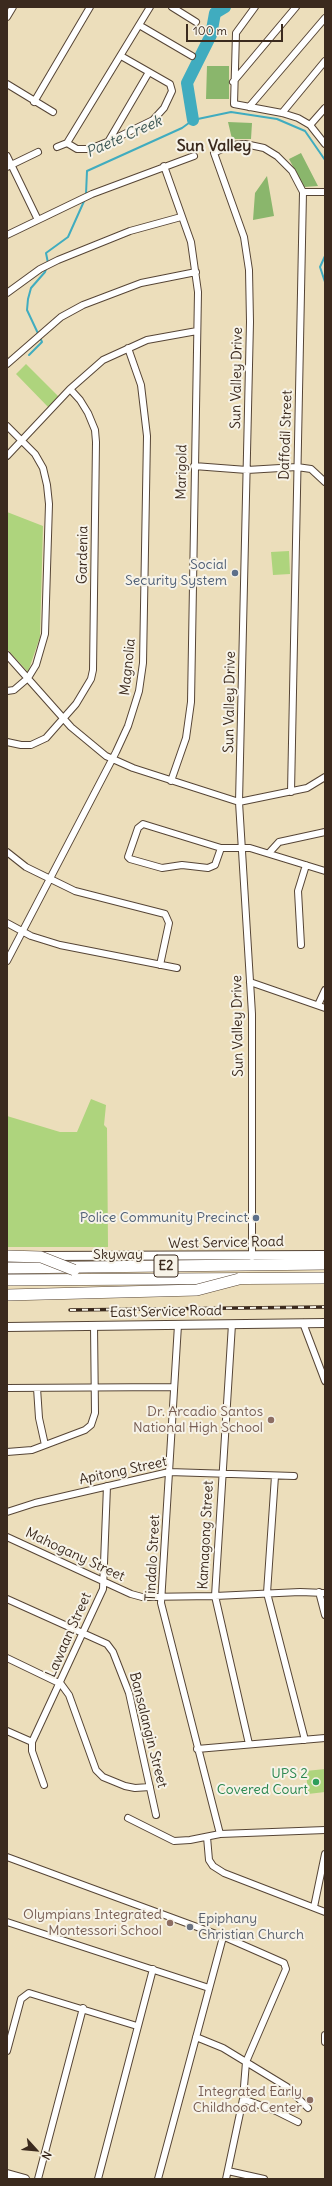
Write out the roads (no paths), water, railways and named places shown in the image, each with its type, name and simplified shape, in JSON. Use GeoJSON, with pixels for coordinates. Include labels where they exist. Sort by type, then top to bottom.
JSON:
{"type":"FeatureCollection","features":[{"type":"Feature","properties":{"kind":"highway"},"geometry":{"type":"LineString","coordinates":[[7,1256],[41,1257],[74,1270]]}},
{"type":"Feature","properties":{"kind":"highway","name":"E2"},"geometry":{"type":"LineString","coordinates":[[7,1270],[325,1264]]}},
{"type":"Feature","properties":{"kind":"highway","name":"Skyway"},"geometry":{"type":"LineString","coordinates":[[7,1270],[325,1268]]}},
{"type":"Feature","properties":{"kind":"highway"},"geometry":{"type":"LineString","coordinates":[[7,1295],[198,1290],[239,1279]]}},
{"type":"Feature","properties":{"kind":"highway","name":"Skyway"},"geometry":{"type":"LineString","coordinates":[[7,1281],[325,1279]]}},
{"type":"Feature","properties":{"kind":"highway","name":"E2"},"geometry":{"type":"LineString","coordinates":[[7,1281],[325,1279]]}},
{"type":"Feature","properties":{"kind":"main road","name":"West Service Road"},"geometry":{"type":"LineString","coordinates":[[7,1256],[325,1255]]}},
{"type":"Feature","properties":{"kind":"main road","name":"East Service Road"},"geometry":{"type":"LineString","coordinates":[[7,1327],[325,1323]]}},
{"type":"Feature","properties":{"kind":"main road"},"geometry":{"type":"LineString","coordinates":[[7,2174],[25,2179]]}},
{"type":"Feature","properties":{"kind":"street"},"geometry":{"type":"LineString","coordinates":[[7,17],[13,7]]}},
{"type":"Feature","properties":{"kind":"street"},"geometry":{"type":"LineString","coordinates":[[34,102],[90,7]]}},
{"type":"Feature","properties":{"kind":"street"},"geometry":{"type":"LineString","coordinates":[[66,144],[150,7]]}},
{"type":"Feature","properties":{"kind":"street"},"geometry":{"type":"LineString","coordinates":[[172,7],[196,22]]}},
{"type":"Feature","properties":{"kind":"street"},"geometry":{"type":"LineString","coordinates":[[255,7],[236,33],[233,103],[237,106],[282,113],[298,118],[310,125],[325,144]]}},
{"type":"Feature","properties":{"kind":"street"},"geometry":{"type":"LineString","coordinates":[[233,82],[296,7]]}},
{"type":"Feature","properties":{"kind":"street"},"geometry":{"type":"LineString","coordinates":[[249,107],[325,18]]}},
{"type":"Feature","properties":{"kind":"street"},"geometry":{"type":"LineString","coordinates":[[139,25],[192,56]]}},
{"type":"Feature","properties":{"kind":"street"},"geometry":{"type":"LineString","coordinates":[[56,147],[66,144],[77,149],[84,150],[108,142],[153,120],[160,113],[169,100],[172,91],[170,84],[121,56]]}},
{"type":"Feature","properties":{"kind":"street"},"geometry":{"type":"LineString","coordinates":[[282,113],[325,61]]}},
{"type":"Feature","properties":{"kind":"street"},"geometry":{"type":"LineString","coordinates":[[108,142],[149,72]]}},
{"type":"Feature","properties":{"kind":"street"},"geometry":{"type":"LineString","coordinates":[[7,84],[34,102],[53,112]]}},
{"type":"Feature","properties":{"kind":"street"},"geometry":{"type":"LineString","coordinates":[[310,125],[325,108]]}},
{"type":"Feature","properties":{"kind":"street","name":"Sun Valley Drive"},"geometry":{"type":"LineString","coordinates":[[252,1256],[252,1014],[239,802],[247,470],[249,270],[244,237],[214,153],[230,145],[245,144],[264,148],[288,165],[303,192]]}},
{"type":"Feature","properties":{"kind":"street"},"geometry":{"type":"LineString","coordinates":[[9,166],[38,152]]}},
{"type":"Feature","properties":{"kind":"street"},"geometry":{"type":"LineString","coordinates":[[7,156],[9,166],[38,220]]}},
{"type":"Feature","properties":{"kind":"street"},"geometry":{"type":"LineString","coordinates":[[7,235],[92,194],[194,156]]}},
{"type":"Feature","properties":{"kind":"street","name":"Marigold"},"geometry":{"type":"LineString","coordinates":[[164,166],[191,242],[196,272],[197,331],[190,702],[186,738],[171,781]]}},
{"type":"Feature","properties":{"kind":"street"},"geometry":{"type":"LineString","coordinates":[[303,192],[325,192]]}},
{"type":"Feature","properties":{"kind":"street","name":"Daffodil Street"},"geometry":{"type":"LineString","coordinates":[[291,792],[303,192]]}},
{"type":"Feature","properties":{"kind":"street"},"geometry":{"type":"LineString","coordinates":[[7,293],[40,268],[58,260],[130,231],[181,217]]}},
{"type":"Feature","properties":{"kind":"street"},"geometry":{"type":"LineString","coordinates":[[7,364],[61,317],[82,305],[122,289],[196,272]]}},
{"type":"Feature","properties":{"kind":"street"},"geometry":{"type":"LineString","coordinates":[[7,456],[70,389],[102,360],[147,340],[197,331]]}},
{"type":"Feature","properties":{"kind":"street","name":"Magnolia"},"geometry":{"type":"LineString","coordinates":[[7,961],[112,759],[133,714],[139,691],[143,663],[147,423],[141,385],[128,348]]}},
{"type":"Feature","properties":{"kind":"street","name":"Gardenia"},"geometry":{"type":"LineString","coordinates":[[7,742],[21,745],[38,743],[46,738],[63,720],[84,693],[91,679],[94,649],[96,442],[95,430],[88,412],[70,389]]}},
{"type":"Feature","properties":{"kind":"street"},"geometry":{"type":"LineString","coordinates":[[7,426],[35,454],[43,468],[48,485],[45,634],[36,665],[28,678],[14,690],[7,691]]}},
{"type":"Feature","properties":{"kind":"street"},"geometry":{"type":"LineString","coordinates":[[194,466],[247,470],[297,467],[311,469],[325,482]]}},
{"type":"Feature","properties":{"kind":"street"},"geometry":{"type":"LineString","coordinates":[[7,655],[63,720],[89,743],[112,759],[133,768],[239,802],[291,792],[313,786],[325,777]]}},
{"type":"Feature","properties":{"kind":"street"},"geometry":{"type":"LineString","coordinates":[[221,848],[215,865],[208,868],[182,865],[162,868],[130,859],[128,856],[138,828],[143,824],[221,848],[250,848],[325,871]]}},
{"type":"Feature","properties":{"kind":"street"},"geometry":{"type":"LineString","coordinates":[[269,854],[278,842],[325,832]]}},
{"type":"Feature","properties":{"kind":"street"},"geometry":{"type":"LineString","coordinates":[[7,852],[26,867],[75,891],[164,914],[169,923],[160,965]]}},
{"type":"Feature","properties":{"kind":"street"},"geometry":{"type":"LineString","coordinates":[[301,945],[298,891],[306,865]]}},
{"type":"Feature","properties":{"kind":"street"},"geometry":{"type":"LineString","coordinates":[[7,923],[23,932],[60,946],[177,968]]}},
{"type":"Feature","properties":{"kind":"street"},"geometry":{"type":"LineString","coordinates":[[250,982],[325,1008]]}},
{"type":"Feature","properties":{"kind":"street"},"geometry":{"type":"LineString","coordinates":[[318,1005],[324,991]]}},
{"type":"Feature","properties":{"kind":"street"},"geometry":{"type":"LineString","coordinates":[[303,1323],[325,1381]]}},
{"type":"Feature","properties":{"kind":"street","name":"Kamagong Street"},"geometry":{"type":"LineString","coordinates":[[232,1324],[215,1596],[249,1744]]}},
{"type":"Feature","properties":{"kind":"street","name":"Tindalo Street"},"geometry":{"type":"LineString","coordinates":[[178,1325],[161,1603],[220,1834]]}},
{"type":"Feature","properties":{"kind":"street"},"geometry":{"type":"LineString","coordinates":[[7,1452],[32,1450],[85,1430],[90,1425],[95,1413],[94,1326]]}},
{"type":"Feature","properties":{"kind":"street"},"geometry":{"type":"LineString","coordinates":[[7,1388],[174,1387]]}},
{"type":"Feature","properties":{"kind":"street"},"geometry":{"type":"LineString","coordinates":[[37,1388],[39,1418],[45,1445]]}},
{"type":"Feature","properties":{"kind":"street","name":"Apitong Street"},"geometry":{"type":"LineString","coordinates":[[7,1512],[107,1486],[169,1472],[294,1476]]}},
{"type":"Feature","properties":{"kind":"street"},"geometry":{"type":"LineString","coordinates":[[275,1476],[267,1593],[305,1740]]}},
{"type":"Feature","properties":{"kind":"street","name":"Lawaan Street"},"geometry":{"type":"LineString","coordinates":[[32,1742],[61,1684],[104,1582],[107,1486]]}},
{"type":"Feature","properties":{"kind":"street","name":"Mahogany Street"},"geometry":{"type":"LineString","coordinates":[[7,1537],[104,1582],[142,1597],[322,1592]]}},
{"type":"Feature","properties":{"kind":"street"},"geometry":{"type":"LineString","coordinates":[[322,1592],[325,1615]]}},
{"type":"Feature","properties":{"kind":"street","name":"Bansalangin Street"},"geometry":{"type":"LineString","coordinates":[[7,1599],[107,1644],[113,1652],[124,1676],[156,1815]]}},
{"type":"Feature","properties":{"kind":"street"},"geometry":{"type":"LineString","coordinates":[[7,1658],[61,1684],[69,1695],[96,1770],[103,1777],[125,1786],[135,1788],[150,1787]]}},
{"type":"Feature","properties":{"kind":"street"},"geometry":{"type":"LineString","coordinates":[[7,1731],[32,1742],[32,1751],[44,1785]]}},
{"type":"Feature","properties":{"kind":"street"},"geometry":{"type":"LineString","coordinates":[[197,1748],[325,1738]]}},
{"type":"Feature","properties":{"kind":"street"},"geometry":{"type":"LineString","coordinates":[[128,1818],[172,1840],[207,1837],[220,1834],[325,1830]]}},
{"type":"Feature","properties":{"kind":"street"},"geometry":{"type":"LineString","coordinates":[[207,1837],[209,1860],[218,1869],[325,1912]]}},
{"type":"Feature","properties":{"kind":"street"},"geometry":{"type":"LineString","coordinates":[[314,1907],[322,1880],[325,1854]]}},
{"type":"Feature","properties":{"kind":"street"},"geometry":{"type":"LineString","coordinates":[[7,1857],[223,1937],[281,1961],[286,1966],[246,2062],[243,2099],[226,2179]]}},
{"type":"Feature","properties":{"kind":"street"},"geometry":{"type":"LineString","coordinates":[[7,1922],[209,1988]]}},
{"type":"Feature","properties":{"kind":"street"},"geometry":{"type":"LineString","coordinates":[[158,2179],[223,1937]]}},
{"type":"Feature","properties":{"kind":"street"},"geometry":{"type":"LineString","coordinates":[[98,2179],[153,1969]]}},
{"type":"Feature","properties":{"kind":"street"},"geometry":{"type":"LineString","coordinates":[[7,2051],[21,1999],[26,1994],[33,1993],[137,2026]]}},
{"type":"Feature","properties":{"kind":"street"},"geometry":{"type":"LineString","coordinates":[[38,2179],[83,2008]]}},
{"type":"Feature","properties":{"kind":"street"},"geometry":{"type":"LineString","coordinates":[[325,2035],[325,2042]]}},
{"type":"Feature","properties":{"kind":"street"},"geometry":{"type":"LineString","coordinates":[[196,2038],[210,2042],[287,2087],[308,2108]]}},
{"type":"Feature","properties":{"kind":"street"},"geometry":{"type":"LineString","coordinates":[[243,2099],[276,2111],[298,2122]]}},
{"type":"Feature","properties":{"kind":"street"},"geometry":{"type":"LineString","coordinates":[[228,2171],[264,2179]]}},
{"type":"Feature","properties":{"kind":"waterway","name":"Paete Creek"},"geometry":{"type":"LineString","coordinates":[[193,120],[187,83],[211,35],[215,13],[225,7]]}},
{"type":"Feature","properties":{"kind":"waterway","name":"Paete Creek"},"geometry":{"type":"LineString","coordinates":[[86,194],[87,171],[182,128],[193,120],[231,112],[277,119],[305,131],[325,160]]}},
{"type":"Feature","properties":{"kind":"waterway","name":"Paete Creek"},"geometry":{"type":"LineString","coordinates":[[48,263],[46,253],[68,237],[85,199]]}},
{"type":"Feature","properties":{"kind":"waterway","name":"Paete Creek"},"geometry":{"type":"LineString","coordinates":[[325,256],[320,267],[325,282]]}},
{"type":"Feature","properties":{"kind":"waterway","name":"Paete Creek"},"geometry":{"type":"LineString","coordinates":[[29,355],[42,342],[27,310],[28,299],[31,288],[45,272],[47,267]]}},
{"type":"Feature","properties":{"kind":"railway"},"geometry":{"type":"LineString","coordinates":[[70,1310],[325,1307]]}},
{"type":"Feature","properties":{"kind":"place","name":"Social Security System"},"geometry":{"type":"Point","coordinates":[235,573]}},
{"type":"Feature","properties":{"kind":"place","name":"Police Community Precinct"},"geometry":{"type":"Point","coordinates":[256,1218]}},
{"type":"Feature","properties":{"kind":"place","name":"Dr. Arcadio Santos National High School"},"geometry":{"type":"Point","coordinates":[271,1420]}},
{"type":"Feature","properties":{"kind":"place","name":"UPS 2 Covered Court"},"geometry":{"type":"Point","coordinates":[316,1782]}},
{"type":"Feature","properties":{"kind":"place","name":"Olympians Integrated Montessori School"},"geometry":{"type":"Point","coordinates":[170,1923]}},
{"type":"Feature","properties":{"kind":"place","name":"Epiphany Christian Church"},"geometry":{"type":"Point","coordinates":[190,1927]}},
{"type":"Feature","properties":{"kind":"place","name":"Integrated Early Childhood Center"},"geometry":{"type":"Point","coordinates":[310,2100]}},
{"type":"Feature","properties":{"kind":"district","name":"Sun Valley"},"geometry":{"type":"Point","coordinates":[214,146]}}]}
